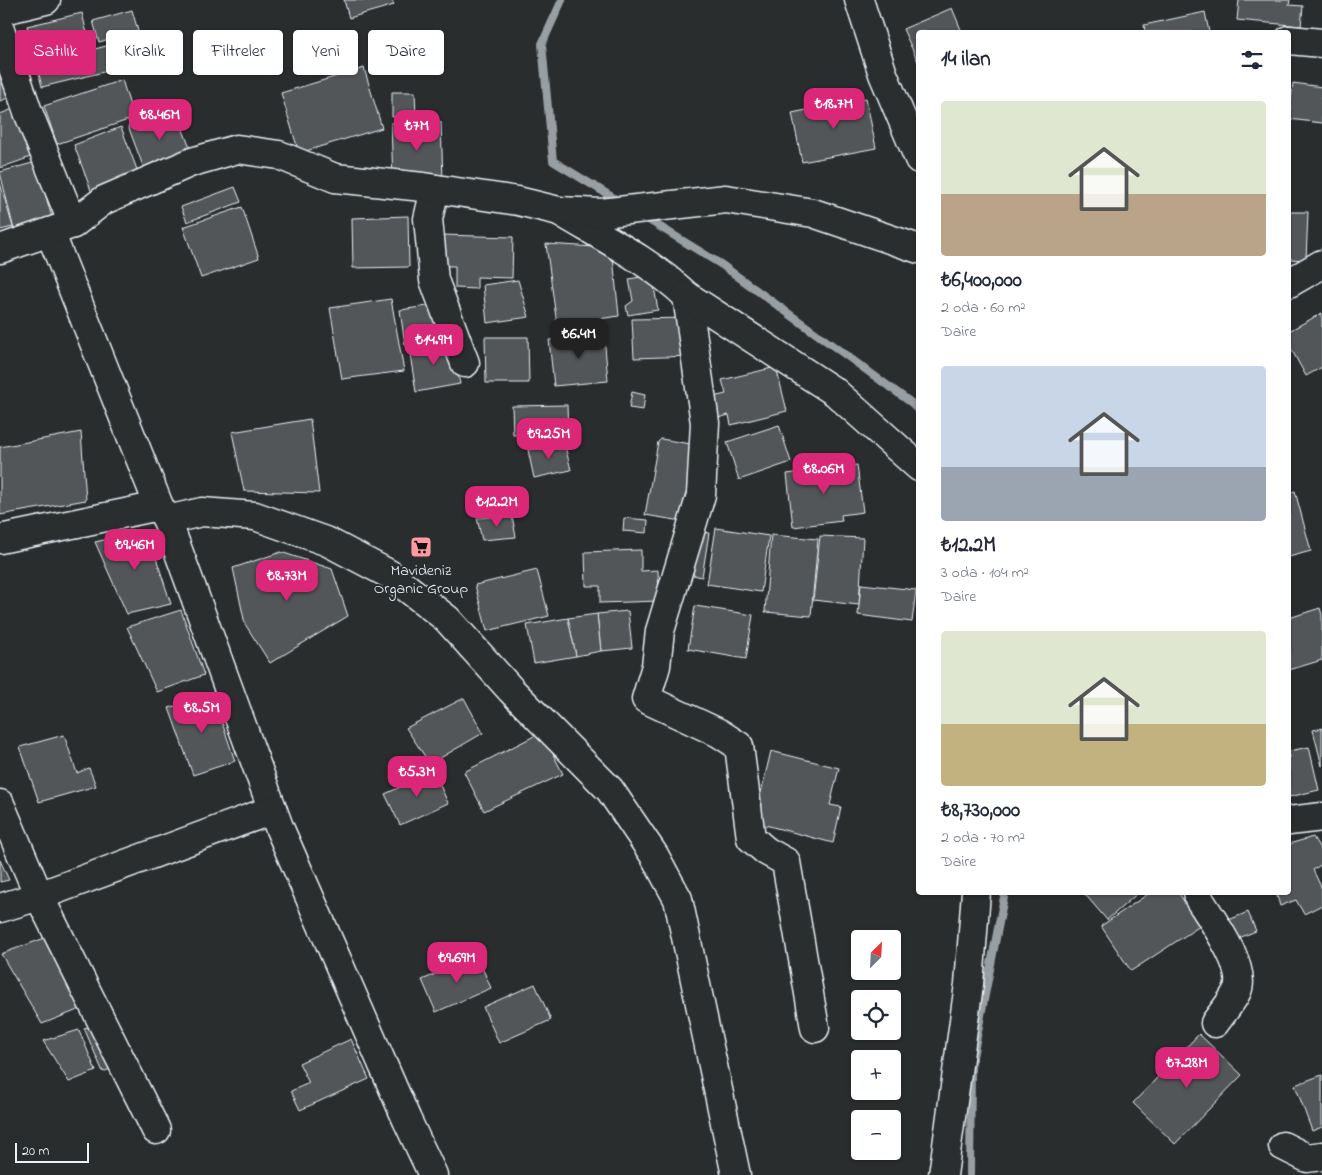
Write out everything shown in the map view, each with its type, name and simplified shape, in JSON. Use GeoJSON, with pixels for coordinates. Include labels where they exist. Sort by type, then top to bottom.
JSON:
{"type":"FeatureCollection","features":[{"type":"Feature","properties":{"kind":"street"},"geometry":{"type":"LineString","coordinates":[[0,11],[46,0]]}},
{"type":"Feature","properties":{"kind":"street"},"geometry":{"type":"LineString","coordinates":[[859,0],[883,74],[916,151]]}},
{"type":"Feature","properties":{"kind":"street"},"geometry":{"type":"LineString","coordinates":[[0,30],[28,112],[61,228],[272,810],[407,1120],[433,1175]]}},
{"type":"Feature","properties":{"kind":"street"},"geometry":{"type":"LineString","coordinates":[[1291,40],[1322,43]]}},
{"type":"Feature","properties":{"kind":"street"},"geometry":{"type":"LineString","coordinates":[[0,249],[61,228],[104,200],[192,162],[237,149],[279,155],[334,178],[435,189],[518,201],[559,211],[601,213],[726,199],[813,213],[916,248]]}},
{"type":"Feature","properties":{"kind":"street"},"geometry":{"type":"LineString","coordinates":[[435,189],[428,219],[434,280],[465,362]]}},
{"type":"Feature","properties":{"kind":"street"},"geometry":{"type":"LineString","coordinates":[[559,211],[642,262],[672,282],[686,296],[835,392],[916,464]]}},
{"type":"Feature","properties":{"kind":"street"},"geometry":{"type":"LineString","coordinates":[[1291,282],[1322,264]]}},
{"type":"Feature","properties":{"kind":"street"},"geometry":{"type":"LineString","coordinates":[[686,296],[705,423],[701,495],[660,631],[656,666],[646,699],[719,733],[739,746],[751,838],[786,862],[815,1028]]}},
{"type":"Feature","properties":{"kind":"street"},"geometry":{"type":"LineString","coordinates":[[0,539],[163,513],[202,512],[256,516],[328,542],[389,574],[448,618],[512,691],[610,790],[654,855],[678,899],[736,1175]]}},
{"type":"Feature","properties":{"kind":"street"},"geometry":{"type":"LineString","coordinates":[[0,804],[39,896],[156,1130]]}},
{"type":"Feature","properties":{"kind":"street"},"geometry":{"type":"LineString","coordinates":[[0,908],[39,896],[272,810]]}},
{"type":"Feature","properties":{"kind":"street"},"geometry":{"type":"LineString","coordinates":[[1291,822],[1322,816]]}},
{"type":"Feature","properties":{"kind":"street"},"geometry":{"type":"LineString","coordinates":[[943,1175],[970,984],[976,895]]}},
{"type":"Feature","properties":{"kind":"street"},"geometry":{"type":"LineString","coordinates":[[1198,895],[1199,899],[1226,942],[1238,970],[1238,990],[1214,1023]]}},
{"type":"Feature","properties":{"kind":"street"},"geometry":{"type":"LineString","coordinates":[[1283,1146],[1307,1158],[1322,1156]]}},
{"type":"Feature","properties":{"kind":"building"},"geometry":{"type":"Polygon","coordinates":[[[344,0],[392,0],[394,5],[349,18],[344,0]]]}},
{"type":"Feature","properties":{"kind":"building"},"geometry":{"type":"Polygon","coordinates":[[[1239,0],[1290,0],[1289,5],[1303,6],[1301,26],[1237,20],[1239,0]]]}},
{"type":"Feature","properties":{"kind":"building"},"geometry":{"type":"Polygon","coordinates":[[[952,8],[961,30],[916,30],[916,57],[903,29],[952,8]]]}},
{"type":"Feature","properties":{"kind":"building"},"geometry":{"type":"Polygon","coordinates":[[[132,10],[138,30],[106,30],[106,40],[99,42],[93,21],[132,10]]]}},
{"type":"Feature","properties":{"kind":"building"},"geometry":{"type":"Polygon","coordinates":[[[1205,12],[1209,30],[1145,30],[1144,25],[1205,12]]]}},
{"type":"Feature","properties":{"kind":"building"},"geometry":{"type":"Polygon","coordinates":[[[82,13],[86,30],[28,30],[27,26],[82,13]]]}},
{"type":"Feature","properties":{"kind":"building"},"geometry":{"type":"Polygon","coordinates":[[[0,45],[16,95],[0,101],[0,45]]]}},
{"type":"Feature","properties":{"kind":"building"},"geometry":{"type":"Polygon","coordinates":[[[106,46],[106,71],[96,74],[96,49],[106,46]]]}},
{"type":"Feature","properties":{"kind":"building"},"geometry":{"type":"Polygon","coordinates":[[[364,68],[382,128],[299,153],[281,93],[341,75],[358,75],[358,70],[364,68]]]}},
{"type":"Feature","properties":{"kind":"building"},"geometry":{"type":"Polygon","coordinates":[[[39,75],[91,75],[42,87],[39,75]]]}},
{"type":"Feature","properties":{"kind":"building"},"geometry":{"type":"Polygon","coordinates":[[[122,80],[134,118],[57,144],[44,106],[122,80]]]}},
{"type":"Feature","properties":{"kind":"building"},"geometry":{"type":"Polygon","coordinates":[[[1293,83],[1322,87],[1322,123],[1291,119],[1293,83]]]}},
{"type":"Feature","properties":{"kind":"building"},"geometry":{"type":"Polygon","coordinates":[[[392,92],[415,92],[416,116],[392,117],[392,92]]]}},
{"type":"Feature","properties":{"kind":"building"},"geometry":{"type":"Polygon","coordinates":[[[866,98],[876,148],[802,162],[792,113],[866,98]]]}},
{"type":"Feature","properties":{"kind":"building"},"geometry":{"type":"Polygon","coordinates":[[[21,106],[39,154],[0,168],[0,114],[21,106]]]}},
{"type":"Feature","properties":{"kind":"building"},"geometry":{"type":"Polygon","coordinates":[[[175,109],[193,156],[146,174],[128,126],[175,109]]]}},
{"type":"Feature","properties":{"kind":"building"},"geometry":{"type":"Polygon","coordinates":[[[441,122],[443,181],[393,182],[391,123],[441,122]]]}},
{"type":"Feature","properties":{"kind":"building"},"geometry":{"type":"Polygon","coordinates":[[[121,127],[139,175],[92,193],[74,145],[121,127]]]}},
{"type":"Feature","properties":{"kind":"building"},"geometry":{"type":"Polygon","coordinates":[[[36,162],[53,221],[15,234],[0,172],[36,162]]]}},
{"type":"Feature","properties":{"kind":"building"},"geometry":{"type":"Polygon","coordinates":[[[0,183],[13,227],[0,230],[0,183]]]}},
{"type":"Feature","properties":{"kind":"building"},"geometry":{"type":"Polygon","coordinates":[[[235,187],[241,202],[187,222],[181,207],[235,187]]]}},
{"type":"Feature","properties":{"kind":"building"},"geometry":{"type":"Polygon","coordinates":[[[242,207],[259,258],[201,278],[183,227],[242,207]]]}},
{"type":"Feature","properties":{"kind":"building"},"geometry":{"type":"Polygon","coordinates":[[[1291,212],[1308,212],[1306,260],[1291,259],[1291,212]]]}},
{"type":"Feature","properties":{"kind":"building"},"geometry":{"type":"Polygon","coordinates":[[[408,216],[409,267],[353,268],[352,218],[408,216]]]}},
{"type":"Feature","properties":{"kind":"building"},"geometry":{"type":"Polygon","coordinates":[[[441,235],[513,237],[512,278],[477,277],[477,289],[455,288],[455,266],[440,266],[441,235]]]}},
{"type":"Feature","properties":{"kind":"building"},"geometry":{"type":"Polygon","coordinates":[[[546,244],[612,248],[619,316],[557,325],[546,244]]]}},
{"type":"Feature","properties":{"kind":"building"},"geometry":{"type":"Polygon","coordinates":[[[652,275],[658,310],[628,315],[626,306],[633,301],[629,279],[652,275]]]}},
{"type":"Feature","properties":{"kind":"building"},"geometry":{"type":"Polygon","coordinates":[[[518,280],[529,317],[487,323],[483,285],[518,280]]]}},
{"type":"Feature","properties":{"kind":"building"},"geometry":{"type":"Polygon","coordinates":[[[391,299],[404,371],[342,379],[330,308],[391,299]]]}},
{"type":"Feature","properties":{"kind":"building"},"geometry":{"type":"Polygon","coordinates":[[[434,305],[440,339],[405,345],[400,310],[434,305]]]}},
{"type":"Feature","properties":{"kind":"building"},"geometry":{"type":"Polygon","coordinates":[[[1322,313],[1322,367],[1306,376],[1291,349],[1291,330],[1322,313]]]}},
{"type":"Feature","properties":{"kind":"building"},"geometry":{"type":"Polygon","coordinates":[[[690,318],[691,356],[634,358],[632,319],[690,318]]]}},
{"type":"Feature","properties":{"kind":"building"},"geometry":{"type":"Polygon","coordinates":[[[604,335],[608,381],[554,386],[549,340],[604,335]]]}},
{"type":"Feature","properties":{"kind":"building"},"geometry":{"type":"Polygon","coordinates":[[[485,337],[528,337],[529,383],[486,383],[485,337]]]}},
{"type":"Feature","properties":{"kind":"building"},"geometry":{"type":"Polygon","coordinates":[[[451,341],[460,384],[416,392],[409,348],[451,341]]]}},
{"type":"Feature","properties":{"kind":"building"},"geometry":{"type":"Polygon","coordinates":[[[776,367],[787,411],[731,425],[729,415],[718,418],[713,397],[726,394],[722,380],[776,367]]]}},
{"type":"Feature","properties":{"kind":"building"},"geometry":{"type":"Polygon","coordinates":[[[632,392],[645,395],[643,410],[629,408],[632,392]]]}},
{"type":"Feature","properties":{"kind":"building"},"geometry":{"type":"Polygon","coordinates":[[[567,405],[568,434],[513,435],[512,406],[567,405]]]}},
{"type":"Feature","properties":{"kind":"building"},"geometry":{"type":"Polygon","coordinates":[[[310,419],[319,493],[244,491],[232,432],[310,419]]]}},
{"type":"Feature","properties":{"kind":"building"},"geometry":{"type":"Polygon","coordinates":[[[779,425],[791,462],[739,480],[727,442],[779,425]]]}},
{"type":"Feature","properties":{"kind":"building"},"geometry":{"type":"Polygon","coordinates":[[[81,432],[86,500],[0,515],[0,447],[81,432]]]}},
{"type":"Feature","properties":{"kind":"building"},"geometry":{"type":"Polygon","coordinates":[[[661,439],[702,446],[688,522],[645,515],[658,442],[661,439]]]}},
{"type":"Feature","properties":{"kind":"building"},"geometry":{"type":"Polygon","coordinates":[[[564,442],[571,470],[534,478],[528,450],[564,442]]]}},
{"type":"Feature","properties":{"kind":"building"},"geometry":{"type":"Polygon","coordinates":[[[857,465],[863,512],[841,515],[842,521],[793,527],[787,474],[857,465]]]}},
{"type":"Feature","properties":{"kind":"building"},"geometry":{"type":"Polygon","coordinates":[[[1295,491],[1311,551],[1291,556],[1291,492],[1295,491]]]}},
{"type":"Feature","properties":{"kind":"building"},"geometry":{"type":"Polygon","coordinates":[[[512,516],[516,537],[482,540],[477,518],[512,516]]]}},
{"type":"Feature","properties":{"kind":"building"},"geometry":{"type":"Polygon","coordinates":[[[624,518],[648,520],[647,533],[623,531],[624,518]]]}},
{"type":"Feature","properties":{"kind":"building"},"geometry":{"type":"Polygon","coordinates":[[[716,528],[769,536],[761,592],[707,584],[716,528]]]}},
{"type":"Feature","properties":{"kind":"building"},"geometry":{"type":"Polygon","coordinates":[[[147,530],[171,604],[127,614],[95,542],[147,530]]]}},
{"type":"Feature","properties":{"kind":"building"},"geometry":{"type":"Polygon","coordinates":[[[700,532],[709,533],[702,577],[693,575],[700,532]]]}},
{"type":"Feature","properties":{"kind":"building"},"geometry":{"type":"Polygon","coordinates":[[[771,535],[818,539],[811,616],[765,612],[771,535]]]}},
{"type":"Feature","properties":{"kind":"building"},"geometry":{"type":"Polygon","coordinates":[[[820,536],[863,538],[859,605],[813,600],[820,536]]]}},
{"type":"Feature","properties":{"kind":"building"},"geometry":{"type":"Polygon","coordinates":[[[641,550],[641,571],[658,570],[659,601],[600,603],[600,586],[586,586],[585,552],[641,550]]]}},
{"type":"Feature","properties":{"kind":"building"},"geometry":{"type":"Polygon","coordinates":[[[281,552],[332,569],[348,616],[270,663],[245,624],[233,568],[281,552]]]}},
{"type":"Feature","properties":{"kind":"building"},"geometry":{"type":"Polygon","coordinates":[[[537,570],[549,616],[487,631],[475,585],[537,570]]]}},
{"type":"Feature","properties":{"kind":"building"},"geometry":{"type":"Polygon","coordinates":[[[861,584],[916,590],[912,622],[858,615],[861,584]]]}},
{"type":"Feature","properties":{"kind":"building"},"geometry":{"type":"Polygon","coordinates":[[[695,606],[753,615],[746,659],[688,649],[695,606]]]}},
{"type":"Feature","properties":{"kind":"building"},"geometry":{"type":"Polygon","coordinates":[[[1320,608],[1322,615],[1322,660],[1291,669],[1291,617],[1320,608]]]}},
{"type":"Feature","properties":{"kind":"building"},"geometry":{"type":"Polygon","coordinates":[[[181,610],[204,675],[157,692],[127,627],[181,610]]]}},
{"type":"Feature","properties":{"kind":"building"},"geometry":{"type":"Polygon","coordinates":[[[628,611],[632,648],[601,651],[597,614],[628,611]]]}},
{"type":"Feature","properties":{"kind":"building"},"geometry":{"type":"Polygon","coordinates":[[[597,614],[601,651],[576,656],[568,618],[597,614]]]}},
{"type":"Feature","properties":{"kind":"building"},"geometry":{"type":"Polygon","coordinates":[[[568,618],[576,656],[534,663],[527,625],[568,618]]]}},
{"type":"Feature","properties":{"kind":"building"},"geometry":{"type":"Polygon","coordinates":[[[212,693],[235,761],[193,775],[169,708],[212,693]]]}},
{"type":"Feature","properties":{"kind":"building"},"geometry":{"type":"Polygon","coordinates":[[[464,698],[483,733],[430,764],[406,728],[464,698]]]}},
{"type":"Feature","properties":{"kind":"building"},"geometry":{"type":"Polygon","coordinates":[[[1322,728],[1322,766],[1313,730],[1322,728]]]}},
{"type":"Feature","properties":{"kind":"building"},"geometry":{"type":"Polygon","coordinates":[[[542,732],[563,774],[484,811],[464,772],[542,732]]]}},
{"type":"Feature","properties":{"kind":"building"},"geometry":{"type":"Polygon","coordinates":[[[64,735],[77,773],[89,768],[96,786],[39,802],[20,747],[64,735]]]}},
{"type":"Feature","properties":{"kind":"building"},"geometry":{"type":"Polygon","coordinates":[[[1309,747],[1319,790],[1291,797],[1291,751],[1309,747]]]}},
{"type":"Feature","properties":{"kind":"building"},"geometry":{"type":"Polygon","coordinates":[[[771,751],[839,768],[830,805],[841,807],[833,843],[754,822],[771,751]]]}},
{"type":"Feature","properties":{"kind":"building"},"geometry":{"type":"Polygon","coordinates":[[[434,772],[448,803],[400,825],[385,794],[434,772]]]}},
{"type":"Feature","properties":{"kind":"building"},"geometry":{"type":"Polygon","coordinates":[[[1313,837],[1322,852],[1322,864],[1313,870],[1322,889],[1322,905],[1304,914],[1296,900],[1280,906],[1277,895],[1291,895],[1291,843],[1313,837]]]}},
{"type":"Feature","properties":{"kind":"building"},"geometry":{"type":"Polygon","coordinates":[[[0,860],[9,880],[0,882],[0,860]]]}},
{"type":"Feature","properties":{"kind":"building"},"geometry":{"type":"Polygon","coordinates":[[[1086,895],[1136,895],[1107,920],[1086,895]]]}},
{"type":"Feature","properties":{"kind":"building"},"geometry":{"type":"Polygon","coordinates":[[[1147,895],[1180,895],[1200,926],[1131,971],[1101,926],[1147,895]]]}},
{"type":"Feature","properties":{"kind":"building"},"geometry":{"type":"Polygon","coordinates":[[[1248,912],[1256,931],[1234,940],[1226,921],[1248,912]]]}},
{"type":"Feature","properties":{"kind":"building"},"geometry":{"type":"Polygon","coordinates":[[[53,935],[88,1006],[42,1024],[1,954],[53,935]]]}},
{"type":"Feature","properties":{"kind":"building"},"geometry":{"type":"Polygon","coordinates":[[[477,956],[491,988],[436,1012],[422,980],[477,956]]]}},
{"type":"Feature","properties":{"kind":"building"},"geometry":{"type":"Polygon","coordinates":[[[535,984],[551,1020],[499,1043],[483,1007],[535,984]]]}},
{"type":"Feature","properties":{"kind":"building"},"geometry":{"type":"Polygon","coordinates":[[[100,1025],[117,1066],[103,1072],[84,1028],[100,1025]]]}},
{"type":"Feature","properties":{"kind":"building"},"geometry":{"type":"Polygon","coordinates":[[[79,1030],[96,1071],[69,1082],[43,1041],[79,1030]]]}},
{"type":"Feature","properties":{"kind":"building"},"geometry":{"type":"Polygon","coordinates":[[[1199,1034],[1242,1075],[1175,1144],[1133,1103],[1199,1034]]]}},
{"type":"Feature","properties":{"kind":"building"},"geometry":{"type":"Polygon","coordinates":[[[351,1039],[369,1079],[300,1110],[291,1091],[309,1083],[299,1063],[351,1039]]]}},
{"type":"Feature","properties":{"kind":"building"},"geometry":{"type":"Polygon","coordinates":[[[1322,1075],[1322,1127],[1312,1131],[1295,1085],[1322,1075]]]}},
{"type":"Feature","properties":{"kind":"waterway"},"geometry":{"type":"LineString","coordinates":[[562,0],[542,44],[553,161],[622,203]]}},
{"type":"Feature","properties":{"kind":"waterway"},"geometry":{"type":"LineString","coordinates":[[644,217],[722,265],[916,408]]}},
{"type":"Feature","properties":{"kind":"waterway"},"geometry":{"type":"LineString","coordinates":[[970,1175],[971,1067],[1004,895]]}},
{"type":"Feature","properties":{"kind":"place","name":"Mavideniz Organic Group"},"geometry":{"type":"Point","coordinates":[421,547]}}]}
